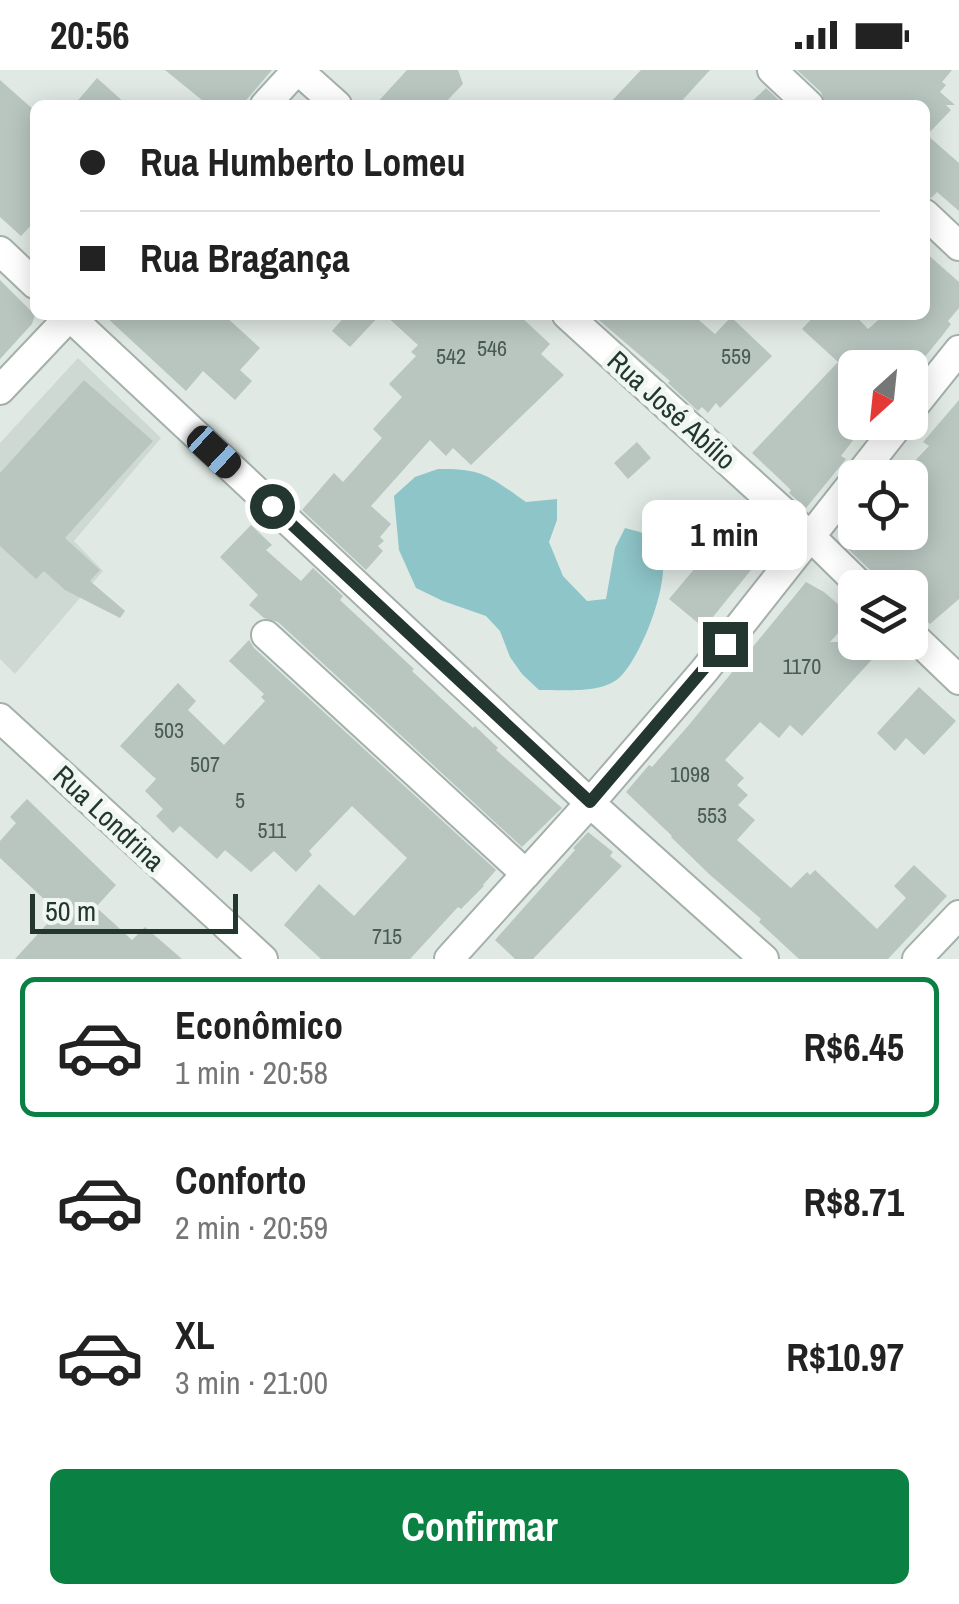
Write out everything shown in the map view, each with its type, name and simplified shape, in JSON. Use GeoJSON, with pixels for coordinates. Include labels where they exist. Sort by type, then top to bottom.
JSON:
{"type":"FeatureCollection","features":[{"type":"Feature","properties":{"kind":"street"},"geometry":{"type":"LineString","coordinates":[[270,100],[298,70],[331,100]]}},
{"type":"Feature","properties":{"kind":"street"},"geometry":{"type":"LineString","coordinates":[[772,70],[804,100]]}},
{"type":"Feature","properties":{"kind":"street"},"geometry":{"type":"LineString","coordinates":[[930,219],[959,246]]}},
{"type":"Feature","properties":{"kind":"street"},"geometry":{"type":"LineString","coordinates":[[0,250],[30,279]]}},
{"type":"Feature","properties":{"kind":"street"},"geometry":{"type":"LineString","coordinates":[[0,390],[66,320]]}},
{"type":"Feature","properties":{"kind":"street"},"geometry":{"type":"LineString","coordinates":[[74,320],[590,802],[764,959]]}},
{"type":"Feature","properties":{"kind":"street","name":"Rua José Abílio"},"geometry":{"type":"LineString","coordinates":[[573,320],[845,570]]}},
{"type":"Feature","properties":{"kind":"street"},"geometry":{"type":"LineString","coordinates":[[928,389],[959,350]]}},
{"type":"Feature","properties":{"kind":"street"},"geometry":{"type":"LineString","coordinates":[[871,460],[887,440]]}},
{"type":"Feature","properties":{"kind":"street"},"geometry":{"type":"LineString","coordinates":[[449,959],[704,671],[838,501]]}},
{"type":"Feature","properties":{"kind":"street"},"geometry":{"type":"LineString","coordinates":[[266,635],[526,874]]}},
{"type":"Feature","properties":{"kind":"street"},"geometry":{"type":"LineString","coordinates":[[928,650],[959,680]]}},
{"type":"Feature","properties":{"kind":"street","name":"Rua Londrina"},"geometry":{"type":"LineString","coordinates":[[0,718],[263,959]]}},
{"type":"Feature","properties":{"kind":"street"},"geometry":{"type":"LineString","coordinates":[[918,959],[959,915]]}},
{"type":"Feature","properties":{"kind":"shaded area"},"geometry":{"type":"Polygon","coordinates":[[[78,358],[161,438],[74,541],[103,571],[15,674],[0,659],[0,443],[78,358]]]}},
{"type":"Feature","properties":{"kind":"water"},"geometry":{"type":"Polygon","coordinates":[[[438,469],[466,470],[485,476],[526,502],[557,499],[557,520],[549,542],[563,576],[587,601],[606,599],[615,548],[625,528],[656,542],[663,558],[660,593],[638,651],[621,676],[593,689],[539,690],[522,674],[500,631],[486,616],[416,588],[399,550],[394,496],[415,477],[438,469]]]}},
{"type":"Feature","properties":{"kind":"building"},"geometry":{"type":"Polygon","coordinates":[[[165,70],[272,70],[246,100],[202,100],[165,70]]]}},
{"type":"Feature","properties":{"kind":"building"},"geometry":{"type":"Polygon","coordinates":[[[407,70],[458,70],[463,84],[448,100],[380,100],[407,70]]]}},
{"type":"Feature","properties":{"kind":"building"},"geometry":{"type":"Polygon","coordinates":[[[641,70],[710,70],[683,100],[613,100],[641,70]]]}},
{"type":"Feature","properties":{"kind":"building"},"geometry":{"type":"Polygon","coordinates":[[[797,70],[952,70],[942,82],[946,85],[940,92],[955,105],[946,105],[951,110],[930,132],[930,100],[824,100],[821,92],[797,70]]]}},
{"type":"Feature","properties":{"kind":"building"},"geometry":{"type":"Polygon","coordinates":[[[97,78],[121,100],[78,100],[97,78]]]}},
{"type":"Feature","properties":{"kind":"building"},"geometry":{"type":"Polygon","coordinates":[[[0,80],[30,107],[30,226],[21,236],[0,217],[0,80]]]}},
{"type":"Feature","properties":{"kind":"building"},"geometry":{"type":"Polygon","coordinates":[[[766,88],[779,100],[753,100],[766,88]]]}},
{"type":"Feature","properties":{"kind":"building"},"geometry":{"type":"Polygon","coordinates":[[[930,138],[959,163],[959,211],[937,192],[931,198],[930,138]]]}},
{"type":"Feature","properties":{"kind":"building"},"geometry":{"type":"Polygon","coordinates":[[[930,256],[959,282],[959,308],[928,353],[838,350],[838,362],[802,329],[810,320],[860,320],[868,329],[878,320],[930,320],[930,256]]]}},
{"type":"Feature","properties":{"kind":"building"},"geometry":{"type":"Polygon","coordinates":[[[0,280],[30,310],[30,320],[33,320],[0,359],[0,280]]]}},
{"type":"Feature","properties":{"kind":"building"},"geometry":{"type":"Polygon","coordinates":[[[109,320],[229,320],[260,348],[240,370],[252,381],[235,400],[203,371],[186,391],[109,320]]]}},
{"type":"Feature","properties":{"kind":"building"},"geometry":{"type":"Polygon","coordinates":[[[342,320],[375,320],[350,347],[332,331],[342,320]]]}},
{"type":"Feature","properties":{"kind":"building"},"geometry":{"type":"Polygon","coordinates":[[[390,320],[524,320],[550,344],[541,354],[564,375],[471,465],[453,448],[446,456],[430,440],[371,506],[391,524],[380,537],[384,541],[378,546],[383,551],[366,570],[302,510],[334,473],[343,482],[382,438],[373,429],[402,397],[389,384],[416,356],[411,352],[418,345],[390,320]]]}},
{"type":"Feature","properties":{"kind":"building"},"geometry":{"type":"Polygon","coordinates":[[[599,320],[699,320],[715,334],[728,320],[734,320],[772,356],[720,408],[716,403],[708,413],[702,407],[698,411],[670,381],[599,320]]]}},
{"type":"Feature","properties":{"kind":"building"},"geometry":{"type":"Polygon","coordinates":[[[838,362],[838,440],[853,440],[841,456],[846,459],[838,460],[838,469],[806,508],[752,453],[838,362]]]}},
{"type":"Feature","properties":{"kind":"building"},"geometry":{"type":"Polygon","coordinates":[[[84,380],[153,441],[65,538],[100,570],[90,581],[125,611],[120,618],[65,590],[44,571],[36,579],[0,546],[0,473],[84,380]]]}},
{"type":"Feature","properties":{"kind":"building"},"geometry":{"type":"Polygon","coordinates":[[[959,400],[959,599],[930,624],[928,570],[870,570],[849,550],[928,550],[928,460],[916,460],[929,446],[923,442],[959,400]]]}},
{"type":"Feature","properties":{"kind":"building"},"geometry":{"type":"Polygon","coordinates":[[[637,442],[651,458],[628,479],[614,463],[637,442]]]}},
{"type":"Feature","properties":{"kind":"building"},"geometry":{"type":"Polygon","coordinates":[[[718,517],[764,554],[704,628],[669,599],[696,567],[685,558],[718,517]]]}},
{"type":"Feature","properties":{"kind":"building"},"geometry":{"type":"Polygon","coordinates":[[[251,525],[272,545],[266,550],[301,581],[313,568],[412,671],[562,808],[522,847],[278,622],[264,618],[249,605],[258,595],[220,557],[251,525]]]}},
{"type":"Feature","properties":{"kind":"building"},"geometry":{"type":"Polygon","coordinates":[[[806,582],[824,592],[838,604],[838,633],[830,642],[838,642],[838,660],[872,660],[802,736],[790,725],[779,738],[760,722],[725,760],[744,778],[737,785],[748,795],[738,805],[755,820],[737,840],[791,888],[807,872],[810,875],[815,870],[877,929],[906,898],[894,886],[914,865],[947,896],[888,959],[799,959],[626,792],[688,726],[806,582]]]}},
{"type":"Feature","properties":{"kind":"building"},"geometry":{"type":"Polygon","coordinates":[[[249,640],[496,870],[410,959],[321,959],[284,925],[319,884],[354,916],[407,858],[352,806],[309,851],[312,855],[296,872],[274,851],[251,872],[225,850],[217,859],[180,826],[173,833],[156,816],[163,809],[145,791],[156,779],[120,746],[178,683],[196,701],[188,710],[224,745],[265,701],[261,697],[264,694],[229,661],[249,640]]]}},
{"type":"Feature","properties":{"kind":"building"},"geometry":{"type":"Polygon","coordinates":[[[919,687],[956,721],[924,755],[906,738],[895,751],[877,733],[919,687]]]}},
{"type":"Feature","properties":{"kind":"building"},"geometry":{"type":"Polygon","coordinates":[[[27,799],[116,885],[96,907],[132,940],[145,927],[182,959],[15,959],[58,912],[0,858],[0,841],[16,823],[10,817],[27,799]]]}},
{"type":"Feature","properties":{"kind":"building"},"geometry":{"type":"Polygon","coordinates":[[[588,832],[613,852],[610,856],[622,866],[533,959],[515,959],[495,940],[588,832]]]}},
{"type":"Feature","properties":{"kind":"route"},"geometry":{"type":"LineString","coordinates":[[272,506],[590,802],[725,644]]}}]}
